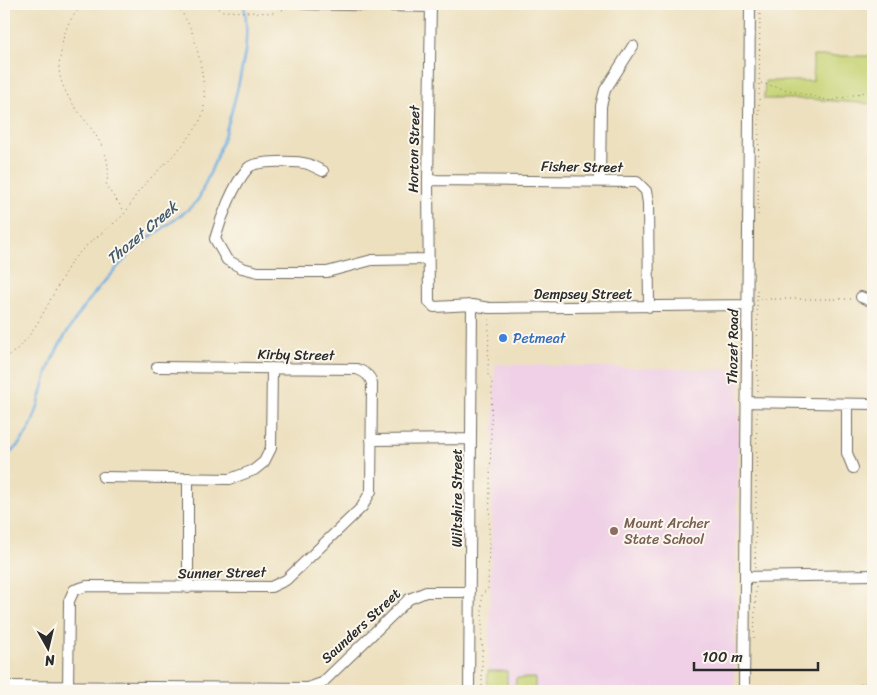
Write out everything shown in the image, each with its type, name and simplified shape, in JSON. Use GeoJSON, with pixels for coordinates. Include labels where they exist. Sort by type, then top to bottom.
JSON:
{"type":"FeatureCollection","features":[{"type":"Feature","properties":{"kind":"street"},"geometry":{"type":"LineString","coordinates":[[306,4],[431,5]]}},
{"type":"Feature","properties":{"kind":"street","name":"Thozet Road"},"geometry":{"type":"LineString","coordinates":[[744,691],[751,577],[746,402],[751,301],[750,4]]}},
{"type":"Feature","properties":{"kind":"street","name":"Horton Street"},"geometry":{"type":"LineString","coordinates":[[427,294],[431,5]]}},
{"type":"Feature","properties":{"kind":"street"},"geometry":{"type":"LineString","coordinates":[[600,180],[601,106],[605,90],[634,46]]}},
{"type":"Feature","properties":{"kind":"street"},"geometry":{"type":"LineString","coordinates":[[322,171],[308,164],[267,162],[255,163],[248,168],[233,194],[215,239],[227,260],[242,268],[258,272],[301,273],[327,272],[372,260],[427,259]]}},
{"type":"Feature","properties":{"kind":"street","name":"Fisher Street"},"geometry":{"type":"LineString","coordinates":[[428,180],[600,180],[637,182],[646,191],[648,203],[649,307]]}},
{"type":"Feature","properties":{"kind":"street","name":"Dempsey Street"},"geometry":{"type":"LineString","coordinates":[[427,294],[429,302],[434,307],[472,304],[489,308],[649,307],[751,301]]}},
{"type":"Feature","properties":{"kind":"street"},"geometry":{"type":"LineString","coordinates":[[861,297],[873,302]]}},
{"type":"Feature","properties":{"kind":"street","name":"Wiltshire Street"},"geometry":{"type":"LineString","coordinates":[[469,691],[472,304]]}},
{"type":"Feature","properties":{"kind":"street","name":"Kirby Street"},"geometry":{"type":"LineString","coordinates":[[157,367],[357,369],[363,371],[371,379],[372,384],[372,440]]}},
{"type":"Feature","properties":{"kind":"street"},"geometry":{"type":"LineString","coordinates":[[103,477],[239,477],[254,470],[264,462],[272,441],[272,368]]}},
{"type":"Feature","properties":{"kind":"street"},"geometry":{"type":"LineString","coordinates":[[746,402],[873,404]]}},
{"type":"Feature","properties":{"kind":"street"},"geometry":{"type":"LineString","coordinates":[[847,404],[848,453],[852,468]]}},
{"type":"Feature","properties":{"kind":"street"},"geometry":{"type":"LineString","coordinates":[[372,440],[471,439]]}},
{"type":"Feature","properties":{"kind":"street","name":"Sunner Street"},"geometry":{"type":"LineString","coordinates":[[68,689],[69,601],[74,590],[87,586],[263,588],[272,587],[286,580],[367,499],[372,484],[372,440]]}},
{"type":"Feature","properties":{"kind":"street"},"geometry":{"type":"LineString","coordinates":[[188,478],[188,588]]}},
{"type":"Feature","properties":{"kind":"street"},"geometry":{"type":"LineString","coordinates":[[751,577],[873,575]]}},
{"type":"Feature","properties":{"kind":"street","name":"Saunders Street"},"geometry":{"type":"LineString","coordinates":[[4,686],[68,689],[308,688],[322,683],[410,599],[426,592],[470,592]]}},
{"type":"Feature","properties":{"kind":"path"},"geometry":{"type":"LineString","coordinates":[[86,4],[75,12],[63,37],[59,66],[69,97],[77,112],[92,127],[103,147],[108,168],[106,186],[126,212]]}},
{"type":"Feature","properties":{"kind":"path"},"geometry":{"type":"LineString","coordinates":[[4,357],[21,345],[41,318],[61,278],[75,258],[126,212],[136,195],[196,127],[203,112],[204,94],[199,62],[190,28],[176,4]]}},
{"type":"Feature","properties":{"kind":"path"},"geometry":{"type":"LineString","coordinates":[[208,4],[223,11],[272,13],[306,4]]}},
{"type":"Feature","properties":{"kind":"path"},"geometry":{"type":"LineString","coordinates":[[756,220],[759,212],[760,4]]}},
{"type":"Feature","properties":{"kind":"path"},"geometry":{"type":"LineString","coordinates":[[760,83],[830,101],[873,90]]}},
{"type":"Feature","properties":{"kind":"path"},"geometry":{"type":"LineString","coordinates":[[754,640],[751,577],[757,402],[751,301],[756,288]]}},
{"type":"Feature","properties":{"kind":"path"},"geometry":{"type":"LineString","coordinates":[[751,301],[850,300],[861,297]]}},
{"type":"Feature","properties":{"kind":"path"},"geometry":{"type":"LineString","coordinates":[[482,691],[482,594],[488,589],[492,381],[488,376],[489,318]]}},
{"type":"Feature","properties":{"kind":"path"},"geometry":{"type":"LineString","coordinates":[[847,691],[873,678]]}},
{"type":"Feature","properties":{"kind":"shaded area","name":"Mount Archer State School"},"geometry":{"type":"Polygon","coordinates":[[[495,364],[740,370],[734,691],[488,691],[495,364]]]}},
{"type":"Feature","properties":{"kind":"green space"},"geometry":{"type":"Polygon","coordinates":[[[813,56],[873,56],[873,104],[808,99],[764,99],[765,81],[813,81],[813,56]]]}},
{"type":"Feature","properties":{"kind":"green space"},"geometry":{"type":"Polygon","coordinates":[[[488,671],[507,671],[507,691],[487,691],[488,671]]]}},
{"type":"Feature","properties":{"kind":"green space"},"geometry":{"type":"Polygon","coordinates":[[[516,678],[535,678],[535,691],[515,691],[516,678]]]}},
{"type":"Feature","properties":{"kind":"waterway","name":"Thozet Creek"},"geometry":{"type":"LineString","coordinates":[[4,458],[17,446],[34,420],[51,361],[87,303],[132,252],[184,213],[200,196],[224,137],[238,86],[246,40],[244,4]]}},
{"type":"Feature","properties":{"kind":"place","name":"Petmeat"},"geometry":{"type":"Point","coordinates":[503,338]}},
{"type":"Feature","properties":{"kind":"place","name":"Mount Archer State School"},"geometry":{"type":"Point","coordinates":[614,531]}}]}
